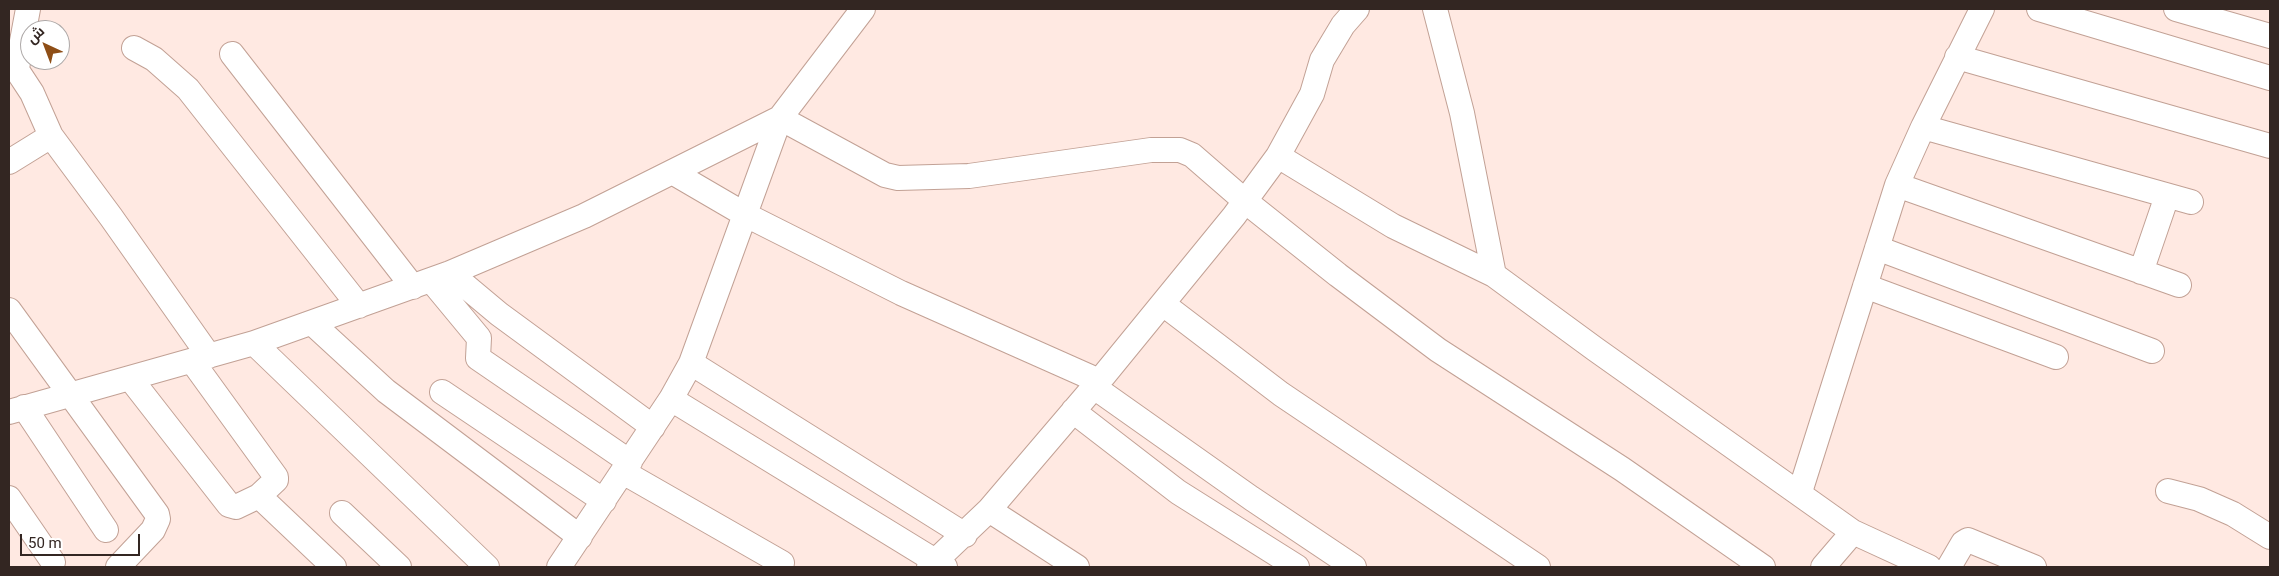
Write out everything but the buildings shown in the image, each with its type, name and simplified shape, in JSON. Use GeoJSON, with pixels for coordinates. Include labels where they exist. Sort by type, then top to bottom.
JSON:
{"type":"FeatureCollection","features":[{"type":"Feature","properties":{"kind":"street"},"geometry":{"type":"LineString","coordinates":[[28,9],[13,63],[32,93],[50,136],[201,358],[276,477],[276,480],[259,496],[236,507],[229,505],[130,378]]}},
{"type":"Feature","properties":{"kind":"street"},"geometry":{"type":"LineString","coordinates":[[559,567],[672,399],[691,363],[780,118],[864,9]]}},
{"type":"Feature","properties":{"kind":"street"},"geometry":{"type":"LineString","coordinates":[[672,399],[936,565],[989,510],[1097,384],[1245,201],[1278,156],[1312,94],[1322,60],[1343,25],[1357,9]]}},
{"type":"Feature","properties":{"kind":"street"},"geometry":{"type":"LineString","coordinates":[[1435,9],[1462,113],[1494,274]]}},
{"type":"Feature","properties":{"kind":"street"},"geometry":{"type":"LineString","coordinates":[[1800,492],[1897,185],[1923,127],[1982,9]]}},
{"type":"Feature","properties":{"kind":"street"},"geometry":{"type":"LineString","coordinates":[[2039,9],[2270,78]]}},
{"type":"Feature","properties":{"kind":"street"},"geometry":{"type":"LineString","coordinates":[[2176,9],[2270,36]]}},
{"type":"Feature","properties":{"kind":"street"},"geometry":{"type":"LineString","coordinates":[[134,48],[154,59],[188,89],[359,306]]}},
{"type":"Feature","properties":{"kind":"street"},"geometry":{"type":"LineString","coordinates":[[232,54],[432,280],[479,338],[478,358],[626,467],[782,563]]}},
{"type":"Feature","properties":{"kind":"street"},"geometry":{"type":"LineString","coordinates":[[1958,57],[2270,146]]}},
{"type":"Feature","properties":{"kind":"street"},"geometry":{"type":"LineString","coordinates":[[106,530],[16,410],[254,343],[432,280],[584,216],[780,118]]}},
{"type":"Feature","properties":{"kind":"street"},"geometry":{"type":"LineString","coordinates":[[780,118],[886,176],[898,178],[969,176],[1151,150],[1180,150],[1192,156],[1338,275],[1438,350],[1622,469],[1763,567]]}},
{"type":"Feature","properties":{"kind":"street"},"geometry":{"type":"LineString","coordinates":[[1923,127],[2191,202]]}},
{"type":"Feature","properties":{"kind":"street"},"geometry":{"type":"LineString","coordinates":[[9,162],[50,136]]}},
{"type":"Feature","properties":{"kind":"street"},"geometry":{"type":"LineString","coordinates":[[1278,156],[1393,226],[1494,274],[1595,349],[1800,492],[1853,532],[1929,567]]}},
{"type":"Feature","properties":{"kind":"street"},"geometry":{"type":"LineString","coordinates":[[672,172],[744,214],[901,293],[1097,384],[1250,498],[1354,567]]}},
{"type":"Feature","properties":{"kind":"street"},"geometry":{"type":"LineString","coordinates":[[1897,185],[2179,285]]}},
{"type":"Feature","properties":{"kind":"street"},"geometry":{"type":"LineString","coordinates":[[2141,272],[2167,196]]}},
{"type":"Feature","properties":{"kind":"street"},"geometry":{"type":"LineString","coordinates":[[1877,248],[2152,351]]}},
{"type":"Feature","properties":{"kind":"street"},"geometry":{"type":"LineString","coordinates":[[432,280],[499,314],[653,427]]}},
{"type":"Feature","properties":{"kind":"street"},"geometry":{"type":"LineString","coordinates":[[1865,286],[2056,357]]}},
{"type":"Feature","properties":{"kind":"street"},"geometry":{"type":"LineString","coordinates":[[1163,304],[1281,394],[1538,567]]}},
{"type":"Feature","properties":{"kind":"street"},"geometry":{"type":"LineString","coordinates":[[9,310],[158,514],[153,530],[118,567]]}},
{"type":"Feature","properties":{"kind":"street"},"geometry":{"type":"LineString","coordinates":[[312,323],[386,391],[580,538]]}},
{"type":"Feature","properties":{"kind":"street"},"geometry":{"type":"LineString","coordinates":[[254,343],[487,567]]}},
{"type":"Feature","properties":{"kind":"street"},"geometry":{"type":"LineString","coordinates":[[691,363],[965,535]]}},
{"type":"Feature","properties":{"kind":"street"},"geometry":{"type":"LineString","coordinates":[[442,392],[604,501]]}},
{"type":"Feature","properties":{"kind":"street"},"geometry":{"type":"LineString","coordinates":[[1073,411],[1178,492],[1297,567]]}},
{"type":"Feature","properties":{"kind":"street"},"geometry":{"type":"LineString","coordinates":[[2168,490],[2199,499],[2233,514],[2270,538]]}},
{"type":"Feature","properties":{"kind":"street"},"geometry":{"type":"LineString","coordinates":[[259,496],[334,567]]}},
{"type":"Feature","properties":{"kind":"street"},"geometry":{"type":"LineString","coordinates":[[9,498],[53,562]]}},
{"type":"Feature","properties":{"kind":"street"},"geometry":{"type":"LineString","coordinates":[[989,510],[1077,567]]}},
{"type":"Feature","properties":{"kind":"street"},"geometry":{"type":"LineString","coordinates":[[342,513],[399,567]]}},
{"type":"Feature","properties":{"kind":"street"},"geometry":{"type":"LineString","coordinates":[[1831,565],[1853,532]]}},
{"type":"Feature","properties":{"kind":"street"},"geometry":{"type":"LineString","coordinates":[[1949,567],[1963,543],[1968,540],[2034,567]]}}]}
